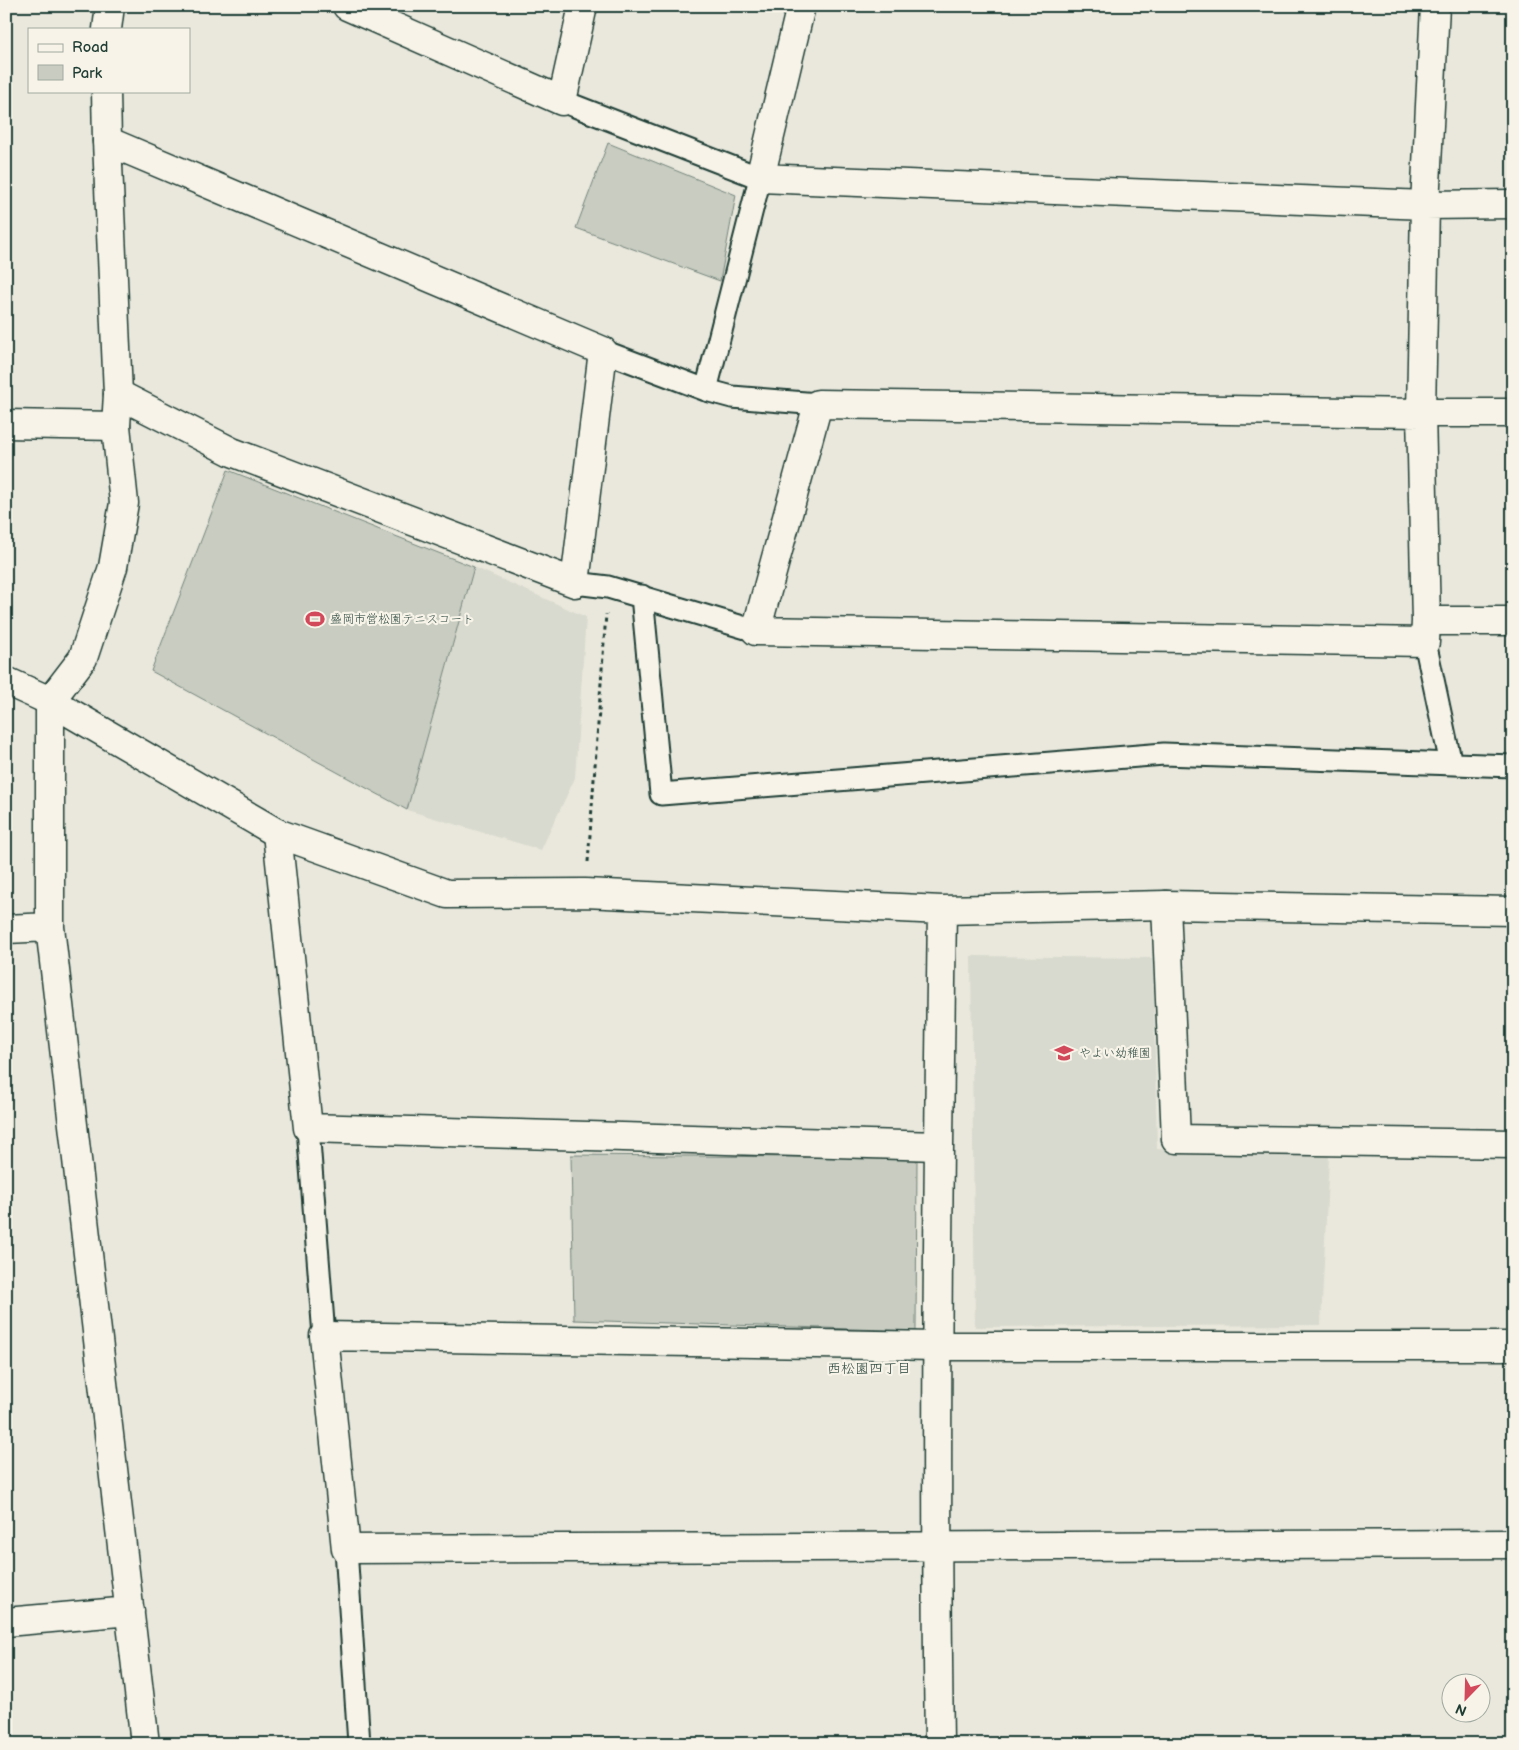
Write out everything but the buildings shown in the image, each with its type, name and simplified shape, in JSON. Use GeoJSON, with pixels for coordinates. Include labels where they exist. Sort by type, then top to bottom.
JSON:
{"type":"FeatureCollection","features":[{"type":"Feature","properties":{"kind":"street"},"geometry":{"type":"LineString","coordinates":[[107,28],[110,6]]}},
{"type":"Feature","properties":{"kind":"street"},"geometry":{"type":"LineString","coordinates":[[348,6],[562,101],[760,178],[1425,205],[1513,204]]}},
{"type":"Feature","properties":{"kind":"street"},"geometry":{"type":"LineString","coordinates":[[562,101],[583,6]]}},
{"type":"Feature","properties":{"kind":"street"},"geometry":{"type":"LineString","coordinates":[[706,390],[760,178],[801,6]]}},
{"type":"Feature","properties":{"kind":"street"},"geometry":{"type":"LineString","coordinates":[[1435,6],[1425,205],[1421,413],[1425,631],[1451,764]]}},
{"type":"Feature","properties":{"kind":"street"},"geometry":{"type":"LineString","coordinates":[[106,92],[118,394],[116,426],[124,503],[114,567],[83,658],[50,702],[50,927],[146,1744]]}},
{"type":"Feature","properties":{"kind":"street"},"geometry":{"type":"LineString","coordinates":[[107,142],[603,351],[706,390],[732,397],[818,404],[1513,413]]}},
{"type":"Feature","properties":{"kind":"street"},"geometry":{"type":"LineString","coordinates":[[575,583],[603,351]]}},
{"type":"Feature","properties":{"kind":"street"},"geometry":{"type":"LineString","coordinates":[[118,394],[232,452],[575,583],[608,587],[642,596],[756,631],[1425,631],[1513,621]]}},
{"type":"Feature","properties":{"kind":"street"},"geometry":{"type":"LineString","coordinates":[[756,631],[818,404]]}},
{"type":"Feature","properties":{"kind":"street"},"geometry":{"type":"LineString","coordinates":[[6,424],[116,426]]}},
{"type":"Feature","properties":{"kind":"street"},"geometry":{"type":"LineString","coordinates":[[642,596],[661,794],[1164,754],[1513,766]]}},
{"type":"Feature","properties":{"kind":"street"},"geometry":{"type":"LineString","coordinates":[[6,681],[50,702],[277,833],[447,894],[585,893],[942,910],[1166,905],[1513,911]]}},
{"type":"Feature","properties":{"kind":"street"},"geometry":{"type":"LineString","coordinates":[[277,833],[308,1128],[324,1336],[346,1549],[359,1744]]}},
{"type":"Feature","properties":{"kind":"street"},"geometry":{"type":"LineString","coordinates":[[1166,905],[1176,1139],[1513,1144]]}},
{"type":"Feature","properties":{"kind":"street"},"geometry":{"type":"LineString","coordinates":[[939,1744],[936,1547],[938,1146],[942,910]]}},
{"type":"Feature","properties":{"kind":"street"},"geometry":{"type":"LineString","coordinates":[[6,929],[50,927]]}},
{"type":"Feature","properties":{"kind":"street"},"geometry":{"type":"LineString","coordinates":[[308,1128],[938,1146]]}},
{"type":"Feature","properties":{"kind":"street"},"geometry":{"type":"LineString","coordinates":[[324,1336],[937,1346],[1513,1346]]}},
{"type":"Feature","properties":{"kind":"street"},"geometry":{"type":"LineString","coordinates":[[346,1549],[1513,1544]]}},
{"type":"Feature","properties":{"kind":"street"},"geometry":{"type":"LineString","coordinates":[[6,1622],[130,1611]]}},
{"type":"Feature","properties":{"kind":"path"},"geometry":{"type":"LineString","coordinates":[[585,893],[608,587]]}},
{"type":"Feature","properties":{"kind":"shaded area"},"geometry":{"type":"Polygon","coordinates":[[[474,567],[586,617],[575,778],[541,850],[407,810],[474,567]]]}},
{"type":"Feature","properties":{"kind":"shaded area","name":"やよい幼稚園"},"geometry":{"type":"Polygon","coordinates":[[[971,956],[1153,958],[1157,1149],[1329,1156],[1321,1325],[975,1327],[971,956]]]}},
{"type":"Feature","properties":{"kind":"green space"},"geometry":{"type":"Polygon","coordinates":[[[608,143],[736,195],[720,281],[576,228],[608,143]]]}},
{"type":"Feature","properties":{"kind":"green space","name":"盛岡市営松園テニスコート"},"geometry":{"type":"Polygon","coordinates":[[[228,470],[474,567],[407,810],[151,671],[228,470]]]}},
{"type":"Feature","properties":{"kind":"green space"},"geometry":{"type":"Polygon","coordinates":[[[571,1155],[917,1158],[916,1331],[574,1320],[571,1155]]]}},
{"type":"Feature","properties":{"kind":"place","name":"盛岡市営松園テニスコート"},"geometry":{"type":"Point","coordinates":[315,619]}},
{"type":"Feature","properties":{"kind":"place","name":"やよい幼稚園"},"geometry":{"type":"Point","coordinates":[1064,1053]}},
{"type":"Feature","properties":{"kind":"district","name":"西松園四丁目"},"geometry":{"type":"Point","coordinates":[869,1368]}}]}
